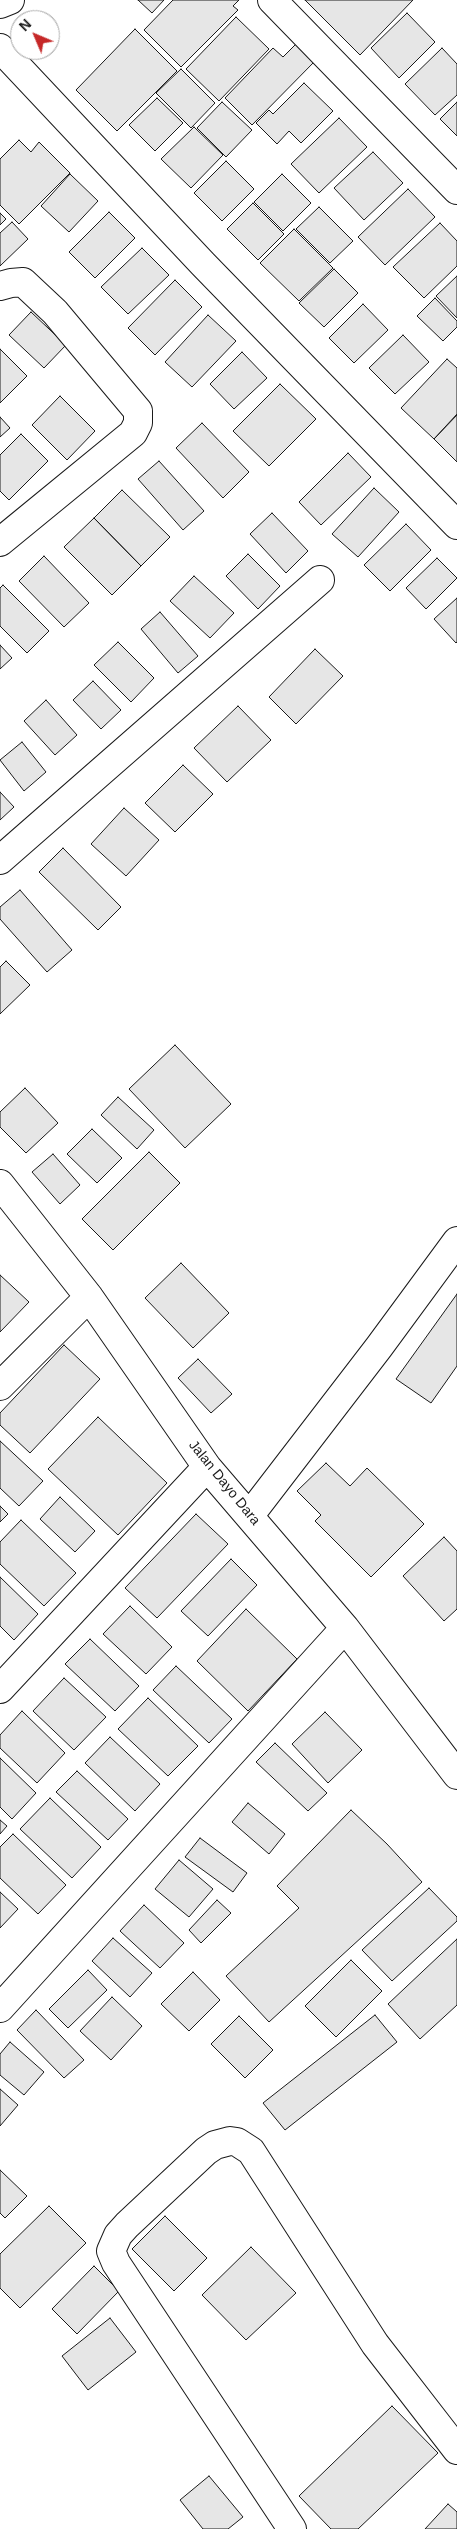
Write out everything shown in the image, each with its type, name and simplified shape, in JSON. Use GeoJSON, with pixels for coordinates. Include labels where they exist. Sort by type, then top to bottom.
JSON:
{"type":"FeatureCollection","features":[{"type":"Feature","properties":{"kind":"street"},"geometry":{"type":"LineString","coordinates":[[0,4],[10,0]]}},
{"type":"Feature","properties":{"kind":"street"},"geometry":{"type":"LineString","coordinates":[[272,0],[457,190]]}},
{"type":"Feature","properties":{"kind":"street"},"geometry":{"type":"LineString","coordinates":[[0,48],[203,264],[457,524]]}},
{"type":"Feature","properties":{"kind":"street"},"geometry":{"type":"LineString","coordinates":[[0,286],[11,282],[23,282],[55,312],[138,411],[138,423],[133,433],[0,542]]}},
{"type":"Feature","properties":{"kind":"street"},"geometry":{"type":"LineString","coordinates":[[0,860],[320,580]]}},
{"type":"Feature","properties":{"kind":"street","name":"Jalan Dayo Dara"},"geometry":{"type":"LineString","coordinates":[[0,1184],[89,1297],[207,1467],[345,1628],[457,1775]]}},
{"type":"Feature","properties":{"kind":"street"},"geometry":{"type":"LineString","coordinates":[[250,1515],[379,1347],[457,1241]]}},
{"type":"Feature","properties":{"kind":"street"},"geometry":{"type":"LineString","coordinates":[[0,1386],[89,1297]]}},
{"type":"Feature","properties":{"kind":"street"},"geometry":{"type":"LineString","coordinates":[[0,1690],[207,1467]]}},
{"type":"Feature","properties":{"kind":"street"},"geometry":{"type":"LineString","coordinates":[[0,2008],[345,1628]]}},
{"type":"Feature","properties":{"kind":"street"},"geometry":{"type":"LineString","coordinates":[[292,2529],[116,2263],[111,2251],[118,2235],[127,2225],[206,2151],[215,2145],[230,2141],[237,2142],[251,2151],[375,2344],[457,2450]]}},
{"type":"Feature","properties":{"kind":"building"},"geometry":{"type":"Polygon","coordinates":[[[138,0],[164,0],[152,13],[138,0]]]}},
{"type":"Feature","properties":{"kind":"building"},"geometry":{"type":"Polygon","coordinates":[[[173,0],[239,0],[233,6],[238,10],[181,67],[144,30],[173,0]]]}},
{"type":"Feature","properties":{"kind":"building"},"geometry":{"type":"Polygon","coordinates":[[[305,0],[413,0],[360,55],[305,0]]]}},
{"type":"Feature","properties":{"kind":"building"},"geometry":{"type":"Polygon","coordinates":[[[407,13],[435,42],[399,78],[371,48],[407,13]]]}},
{"type":"Feature","properties":{"kind":"building"},"geometry":{"type":"Polygon","coordinates":[[[236,17],[269,49],[219,101],[186,69],[236,17]]]}},
{"type":"Feature","properties":{"kind":"building"},"geometry":{"type":"Polygon","coordinates":[[[135,29],[177,71],[117,131],[76,90],[135,29]]]}},
{"type":"Feature","properties":{"kind":"building"},"geometry":{"type":"Polygon","coordinates":[[[298,42],[316,60],[252,125],[225,98],[273,48],[283,57],[298,42]]]}},
{"type":"Feature","properties":{"kind":"building"},"geometry":{"type":"Polygon","coordinates":[[[442,48],[457,64],[457,95],[435,115],[405,84],[442,48]]]}},
{"type":"Feature","properties":{"kind":"building"},"geometry":{"type":"Polygon","coordinates":[[[181,69],[215,103],[191,128],[156,93],[181,69]]]}},
{"type":"Feature","properties":{"kind":"building"},"geometry":{"type":"Polygon","coordinates":[[[304,83],[333,111],[301,143],[289,131],[277,144],[256,123],[269,110],[273,114],[304,83]]]}},
{"type":"Feature","properties":{"kind":"building"},"geometry":{"type":"Polygon","coordinates":[[[157,98],[183,123],[155,151],[129,125],[157,98]]]}},
{"type":"Feature","properties":{"kind":"building"},"geometry":{"type":"Polygon","coordinates":[[[222,102],[252,130],[226,157],[197,128],[222,102]]]}},
{"type":"Feature","properties":{"kind":"building"},"geometry":{"type":"Polygon","coordinates":[[[457,102],[457,136],[440,119],[457,102]]]}},
{"type":"Feature","properties":{"kind":"building"},"geometry":{"type":"Polygon","coordinates":[[[339,118],[367,147],[319,193],[291,164],[339,118]]]}},
{"type":"Feature","properties":{"kind":"building"},"geometry":{"type":"Polygon","coordinates":[[[194,127],[223,155],[191,188],[161,159],[194,127]]]}},
{"type":"Feature","properties":{"kind":"building"},"geometry":{"type":"Polygon","coordinates":[[[19,140],[31,152],[39,142],[70,173],[19,224],[0,205],[0,159],[19,140]]]}},
{"type":"Feature","properties":{"kind":"building"},"geometry":{"type":"Polygon","coordinates":[[[373,152],[403,183],[364,220],[334,188],[373,152]]]}},
{"type":"Feature","properties":{"kind":"building"},"geometry":{"type":"Polygon","coordinates":[[[226,161],[254,189],[222,221],[194,193],[226,161]]]}},
{"type":"Feature","properties":{"kind":"building"},"geometry":{"type":"Polygon","coordinates":[[[70,174],[98,201],[69,232],[41,206],[70,174]]]}},
{"type":"Feature","properties":{"kind":"building"},"geometry":{"type":"Polygon","coordinates":[[[282,174],[311,203],[283,231],[254,202],[282,174]]]}},
{"type":"Feature","properties":{"kind":"building"},"geometry":{"type":"Polygon","coordinates":[[[408,189],[435,217],[385,265],[358,237],[408,189]]]}},
{"type":"Feature","properties":{"kind":"building"},"geometry":{"type":"Polygon","coordinates":[[[253,203],[284,234],[258,260],[227,229],[253,203]]]}},
{"type":"Feature","properties":{"kind":"building"},"geometry":{"type":"Polygon","coordinates":[[[319,207],[353,241],[330,263],[296,229],[319,207]]]}},
{"type":"Feature","properties":{"kind":"building"},"geometry":{"type":"Polygon","coordinates":[[[109,212],[135,238],[95,278],[69,252],[109,212]]]}},
{"type":"Feature","properties":{"kind":"building"},"geometry":{"type":"Polygon","coordinates":[[[0,213],[6,219],[0,225],[0,213]]]}},
{"type":"Feature","properties":{"kind":"building"},"geometry":{"type":"Polygon","coordinates":[[[12,222],[28,239],[0,266],[0,233],[12,222]]]}},
{"type":"Feature","properties":{"kind":"building"},"geometry":{"type":"Polygon","coordinates":[[[440,223],[457,241],[457,266],[424,298],[393,267],[440,223]]]}},
{"type":"Feature","properties":{"kind":"building"},"geometry":{"type":"Polygon","coordinates":[[[294,229],[333,268],[299,301],[260,263],[294,229]]]}},
{"type":"Feature","properties":{"kind":"building"},"geometry":{"type":"Polygon","coordinates":[[[142,248],[169,275],[128,314],[101,287],[142,248]]]}},
{"type":"Feature","properties":{"kind":"building"},"geometry":{"type":"Polygon","coordinates":[[[334,269],[358,293],[324,327],[299,303],[334,269]]]}},
{"type":"Feature","properties":{"kind":"building"},"geometry":{"type":"Polygon","coordinates":[[[457,276],[457,318],[436,296],[457,276]]]}},
{"type":"Feature","properties":{"kind":"building"},"geometry":{"type":"Polygon","coordinates":[[[175,280],[202,307],[155,355],[128,328],[175,280]]]}},
{"type":"Feature","properties":{"kind":"building"},"geometry":{"type":"Polygon","coordinates":[[[435,298],[457,321],[457,327],[443,341],[417,316],[435,298]]]}},
{"type":"Feature","properties":{"kind":"building"},"geometry":{"type":"Polygon","coordinates":[[[363,304],[388,330],[354,363],[329,338],[363,304]]]}},
{"type":"Feature","properties":{"kind":"building"},"geometry":{"type":"Polygon","coordinates":[[[31,312],[66,345],[44,368],[9,335],[31,312]]]}},
{"type":"Feature","properties":{"kind":"building"},"geometry":{"type":"Polygon","coordinates":[[[208,315],[236,341],[192,387],[165,362],[208,315]]]}},
{"type":"Feature","properties":{"kind":"building"},"geometry":{"type":"Polygon","coordinates":[[[403,335],[429,362],[395,394],[369,368],[403,335]]]}},
{"type":"Feature","properties":{"kind":"building"},"geometry":{"type":"Polygon","coordinates":[[[0,349],[27,376],[0,403],[0,349]]]}},
{"type":"Feature","properties":{"kind":"building"},"geometry":{"type":"Polygon","coordinates":[[[242,352],[267,378],[234,409],[210,384],[242,352]]]}},
{"type":"Feature","properties":{"kind":"building"},"geometry":{"type":"Polygon","coordinates":[[[447,359],[457,368],[457,414],[434,439],[401,408],[447,359]]]}},
{"type":"Feature","properties":{"kind":"building"},"geometry":{"type":"Polygon","coordinates":[[[280,384],[316,419],[269,466],[233,431],[280,384]]]}},
{"type":"Feature","properties":{"kind":"building"},"geometry":{"type":"Polygon","coordinates":[[[60,396],[95,431],[67,460],[32,425],[60,396]]]}},
{"type":"Feature","properties":{"kind":"building"},"geometry":{"type":"Polygon","coordinates":[[[457,415],[457,462],[434,439],[457,415]]]}},
{"type":"Feature","properties":{"kind":"building"},"geometry":{"type":"Polygon","coordinates":[[[0,417],[10,428],[0,437],[0,417]]]}},
{"type":"Feature","properties":{"kind":"building"},"geometry":{"type":"Polygon","coordinates":[[[202,423],[249,472],[223,498],[176,448],[202,423]]]}},
{"type":"Feature","properties":{"kind":"building"},"geometry":{"type":"Polygon","coordinates":[[[21,434],[48,461],[9,500],[0,491],[0,455],[21,434]]]}},
{"type":"Feature","properties":{"kind":"building"},"geometry":{"type":"Polygon","coordinates":[[[348,453],[371,477],[321,525],[299,502],[348,453]]]}},
{"type":"Feature","properties":{"kind":"building"},"geometry":{"type":"Polygon","coordinates":[[[159,461],[204,511],[183,530],[138,479],[159,461]]]}},
{"type":"Feature","properties":{"kind":"building"},"geometry":{"type":"Polygon","coordinates":[[[374,488],[399,512],[358,557],[332,534],[374,488]]]}},
{"type":"Feature","properties":{"kind":"building"},"geometry":{"type":"Polygon","coordinates":[[[122,490],[170,537],[141,566],[94,518],[122,490]]]}},
{"type":"Feature","properties":{"kind":"building"},"geometry":{"type":"Polygon","coordinates":[[[272,513],[308,551],[286,573],[250,534],[272,513]]]}},
{"type":"Feature","properties":{"kind":"building"},"geometry":{"type":"Polygon","coordinates":[[[94,518],[141,566],[112,595],[64,547],[94,518]]]}},
{"type":"Feature","properties":{"kind":"building"},"geometry":{"type":"Polygon","coordinates":[[[406,524],[431,550],[390,591],[364,565],[406,524]]]}},
{"type":"Feature","properties":{"kind":"building"},"geometry":{"type":"Polygon","coordinates":[[[248,554],[280,586],[258,609],[226,576],[248,554]]]}},
{"type":"Feature","properties":{"kind":"building"},"geometry":{"type":"Polygon","coordinates":[[[44,556],[89,603],[64,627],[19,581],[44,556]]]}},
{"type":"Feature","properties":{"kind":"building"},"geometry":{"type":"Polygon","coordinates":[[[437,558],[457,578],[426,609],[406,588],[437,558]]]}},
{"type":"Feature","properties":{"kind":"building"},"geometry":{"type":"Polygon","coordinates":[[[194,576],[234,613],[210,638],[170,601],[194,576]]]}},
{"type":"Feature","properties":{"kind":"building"},"geometry":{"type":"Polygon","coordinates":[[[3,585],[49,631],[27,653],[0,626],[0,588],[3,585]]]}},
{"type":"Feature","properties":{"kind":"building"},"geometry":{"type":"Polygon","coordinates":[[[457,598],[457,642],[456,643],[434,619],[457,598]]]}},
{"type":"Feature","properties":{"kind":"building"},"geometry":{"type":"Polygon","coordinates":[[[160,612],[198,656],[178,673],[141,629],[160,612]]]}},
{"type":"Feature","properties":{"kind":"building"},"geometry":{"type":"Polygon","coordinates":[[[118,642],[154,678],[131,702],[94,665],[118,642]]]}},
{"type":"Feature","properties":{"kind":"building"},"geometry":{"type":"Polygon","coordinates":[[[0,645],[12,658],[0,669],[0,645]]]}},
{"type":"Feature","properties":{"kind":"building"},"geometry":{"type":"Polygon","coordinates":[[[315,649],[343,676],[296,724],[269,697],[315,649]]]}},
{"type":"Feature","properties":{"kind":"building"},"geometry":{"type":"Polygon","coordinates":[[[93,681],[121,710],[101,729],[73,700],[93,681]]]}},
{"type":"Feature","properties":{"kind":"building"},"geometry":{"type":"Polygon","coordinates":[[[46,700],[77,735],[55,755],[24,721],[46,700]]]}},
{"type":"Feature","properties":{"kind":"building"},"geometry":{"type":"Polygon","coordinates":[[[238,706],[271,740],[227,782],[194,748],[238,706]]]}},
{"type":"Feature","properties":{"kind":"building"},"geometry":{"type":"Polygon","coordinates":[[[22,742],[46,772],[24,791],[0,760],[22,742]]]}},
{"type":"Feature","properties":{"kind":"building"},"geometry":{"type":"Polygon","coordinates":[[[183,765],[213,794],[175,832],[145,803],[183,765]]]}},
{"type":"Feature","properties":{"kind":"building"},"geometry":{"type":"Polygon","coordinates":[[[0,792],[14,807],[0,820],[0,792]]]}},
{"type":"Feature","properties":{"kind":"building"},"geometry":{"type":"Polygon","coordinates":[[[124,808],[159,840],[126,876],[91,844],[124,808]]]}},
{"type":"Feature","properties":{"kind":"building"},"geometry":{"type":"Polygon","coordinates":[[[63,848],[121,907],[98,930],[39,872],[63,848]]]}},
{"type":"Feature","properties":{"kind":"building"},"geometry":{"type":"Polygon","coordinates":[[[20,890],[72,950],[47,972],[0,919],[0,907],[20,890]]]}},
{"type":"Feature","properties":{"kind":"building"},"geometry":{"type":"Polygon","coordinates":[[[6,961],[30,985],[0,1014],[0,967],[6,961]]]}},
{"type":"Feature","properties":{"kind":"building"},"geometry":{"type":"Polygon","coordinates":[[[175,1045],[231,1104],[185,1148],[129,1089],[175,1045]]]}},
{"type":"Feature","properties":{"kind":"building"},"geometry":{"type":"Polygon","coordinates":[[[25,1088],[58,1123],[26,1153],[0,1127],[0,1112],[25,1088]]]}},
{"type":"Feature","properties":{"kind":"building"},"geometry":{"type":"Polygon","coordinates":[[[118,1097],[154,1130],[137,1149],[101,1115],[118,1097]]]}},
{"type":"Feature","properties":{"kind":"building"},"geometry":{"type":"Polygon","coordinates":[[[92,1129],[122,1158],[97,1183],[67,1154],[92,1129]]]}},
{"type":"Feature","properties":{"kind":"building"},"geometry":{"type":"Polygon","coordinates":[[[149,1152],[180,1183],[113,1250],[82,1219],[149,1152]]]}},
{"type":"Feature","properties":{"kind":"building"},"geometry":{"type":"Polygon","coordinates":[[[53,1154],[80,1185],[60,1204],[32,1172],[53,1154]]]}},
{"type":"Feature","properties":{"kind":"building"},"geometry":{"type":"Polygon","coordinates":[[[181,1263],[229,1313],[193,1348],[145,1298],[181,1263]]]}},
{"type":"Feature","properties":{"kind":"building"},"geometry":{"type":"Polygon","coordinates":[[[0,1275],[29,1302],[0,1332],[0,1275]]]}},
{"type":"Feature","properties":{"kind":"building"},"geometry":{"type":"Polygon","coordinates":[[[457,1294],[457,1366],[431,1403],[396,1379],[457,1294]]]}},
{"type":"Feature","properties":{"kind":"building"},"geometry":{"type":"Polygon","coordinates":[[[64,1345],[100,1379],[30,1453],[0,1425],[0,1413],[64,1345]]]}},
{"type":"Feature","properties":{"kind":"building"},"geometry":{"type":"Polygon","coordinates":[[[198,1359],[232,1394],[211,1413],[178,1378],[198,1359]]]}},
{"type":"Feature","properties":{"kind":"building"},"geometry":{"type":"Polygon","coordinates":[[[98,1417],[167,1483],[118,1535],[48,1469],[98,1417]]]}},
{"type":"Feature","properties":{"kind":"building"},"geometry":{"type":"Polygon","coordinates":[[[0,1441],[43,1481],[19,1506],[0,1488],[0,1441]]]}},
{"type":"Feature","properties":{"kind":"building"},"geometry":{"type":"Polygon","coordinates":[[[326,1463],[350,1486],[367,1468],[424,1524],[371,1577],[315,1521],[321,1515],[297,1491],[326,1463]]]}},
{"type":"Feature","properties":{"kind":"building"},"geometry":{"type":"Polygon","coordinates":[[[60,1497],[95,1531],[75,1552],[40,1519],[60,1497]]]}},
{"type":"Feature","properties":{"kind":"building"},"geometry":{"type":"Polygon","coordinates":[[[0,1506],[8,1514],[0,1522],[0,1506]]]}},
{"type":"Feature","properties":{"kind":"building"},"geometry":{"type":"Polygon","coordinates":[[[196,1514],[228,1544],[157,1618],[125,1588],[196,1514]]]}},
{"type":"Feature","properties":{"kind":"building"},"geometry":{"type":"Polygon","coordinates":[[[21,1520],[76,1573],[44,1606],[0,1564],[0,1542],[21,1520]]]}},
{"type":"Feature","properties":{"kind":"building"},"geometry":{"type":"Polygon","coordinates":[[[444,1537],[457,1551],[457,1609],[444,1621],[403,1576],[444,1537]]]}},
{"type":"Feature","properties":{"kind":"building"},"geometry":{"type":"Polygon","coordinates":[[[231,1559],[257,1585],[208,1636],[181,1611],[231,1559]]]}},
{"type":"Feature","properties":{"kind":"building"},"geometry":{"type":"Polygon","coordinates":[[[0,1577],[38,1614],[14,1640],[0,1626],[0,1577]]]}},
{"type":"Feature","properties":{"kind":"building"},"geometry":{"type":"Polygon","coordinates":[[[130,1606],[172,1647],[146,1674],[103,1634],[130,1606]]]}},
{"type":"Feature","properties":{"kind":"building"},"geometry":{"type":"Polygon","coordinates":[[[246,1609],[297,1659],[248,1711],[197,1661],[246,1609]]]}},
{"type":"Feature","properties":{"kind":"building"},"geometry":{"type":"Polygon","coordinates":[[[90,1639],[139,1686],[115,1711],[65,1664],[90,1639]]]}},
{"type":"Feature","properties":{"kind":"building"},"geometry":{"type":"Polygon","coordinates":[[[176,1666],[232,1719],[209,1743],[153,1690],[176,1666]]]}},
{"type":"Feature","properties":{"kind":"building"},"geometry":{"type":"Polygon","coordinates":[[[64,1678],[106,1717],[74,1750],[33,1711],[64,1678]]]}},
{"type":"Feature","properties":{"kind":"building"},"geometry":{"type":"Polygon","coordinates":[[[148,1698],[198,1746],[168,1776],[118,1729],[148,1698]]]}},
{"type":"Feature","properties":{"kind":"building"},"geometry":{"type":"Polygon","coordinates":[[[22,1711],[65,1753],[37,1783],[0,1748],[0,1735],[22,1711]]]}},
{"type":"Feature","properties":{"kind":"building"},"geometry":{"type":"Polygon","coordinates":[[[325,1712],[362,1750],[328,1783],[292,1744],[325,1712]]]}},
{"type":"Feature","properties":{"kind":"building"},"geometry":{"type":"Polygon","coordinates":[[[110,1737],[160,1784],[135,1811],[85,1763],[110,1737]]]}},
{"type":"Feature","properties":{"kind":"building"},"geometry":{"type":"Polygon","coordinates":[[[275,1743],[327,1793],[308,1811],[256,1762],[275,1743]]]}},
{"type":"Feature","properties":{"kind":"building"},"geometry":{"type":"Polygon","coordinates":[[[0,1758],[36,1793],[12,1819],[0,1807],[0,1758]]]}},
{"type":"Feature","properties":{"kind":"building"},"geometry":{"type":"Polygon","coordinates":[[[77,1771],[128,1819],[108,1840],[56,1792],[77,1771]]]}},
{"type":"Feature","properties":{"kind":"building"},"geometry":{"type":"Polygon","coordinates":[[[50,1798],[101,1847],[72,1878],[20,1829],[50,1798]]]}},
{"type":"Feature","properties":{"kind":"building"},"geometry":{"type":"Polygon","coordinates":[[[248,1803],[285,1834],[269,1854],[232,1822],[248,1803]]]}},
{"type":"Feature","properties":{"kind":"building"},"geometry":{"type":"Polygon","coordinates":[[[351,1810],[387,1844],[422,1882],[269,2022],[226,1976],[299,1908],[277,1886],[351,1810]]]}},
{"type":"Feature","properties":{"kind":"building"},"geometry":{"type":"Polygon","coordinates":[[[0,1820],[7,1826],[0,1834],[0,1820]]]}},
{"type":"Feature","properties":{"kind":"building"},"geometry":{"type":"Polygon","coordinates":[[[13,1834],[66,1885],[38,1914],[0,1878],[0,1847],[13,1834]]]}},
{"type":"Feature","properties":{"kind":"building"},"geometry":{"type":"Polygon","coordinates":[[[200,1838],[247,1873],[233,1892],[185,1857],[200,1838]]]}},
{"type":"Feature","properties":{"kind":"building"},"geometry":{"type":"Polygon","coordinates":[[[179,1860],[213,1889],[189,1917],[155,1889],[179,1860]]]}},
{"type":"Feature","properties":{"kind":"building"},"geometry":{"type":"Polygon","coordinates":[[[429,1888],[457,1917],[457,1921],[392,1981],[362,1950],[429,1888]]]}},
{"type":"Feature","properties":{"kind":"building"},"geometry":{"type":"Polygon","coordinates":[[[0,1892],[18,1909],[0,1928],[0,1892]]]}},
{"type":"Feature","properties":{"kind":"building"},"geometry":{"type":"Polygon","coordinates":[[[217,1900],[231,1913],[201,1943],[189,1930],[217,1900]]]}},
{"type":"Feature","properties":{"kind":"building"},"geometry":{"type":"Polygon","coordinates":[[[144,1905],[184,1943],[160,1968],[120,1931],[144,1905]]]}},
{"type":"Feature","properties":{"kind":"building"},"geometry":{"type":"Polygon","coordinates":[[[113,1938],[152,1973],[130,1997],[92,1961],[113,1938]]]}},
{"type":"Feature","properties":{"kind":"building"},"geometry":{"type":"Polygon","coordinates":[[[457,1939],[457,2005],[420,2039],[388,2004],[457,1939]]]}},
{"type":"Feature","properties":{"kind":"building"},"geometry":{"type":"Polygon","coordinates":[[[351,1960],[382,1991],[336,2037],[305,2006],[351,1960]]]}},
{"type":"Feature","properties":{"kind":"building"},"geometry":{"type":"Polygon","coordinates":[[[88,1970],[107,1990],[68,2028],[49,2009],[88,1970]]]}},
{"type":"Feature","properties":{"kind":"building"},"geometry":{"type":"Polygon","coordinates":[[[193,1972],[220,2000],[189,2031],[161,2004],[193,1972]]]}},
{"type":"Feature","properties":{"kind":"building"},"geometry":{"type":"Polygon","coordinates":[[[112,1997],[142,2026],[111,2060],[80,2031],[112,1997]]]}},
{"type":"Feature","properties":{"kind":"building"},"geometry":{"type":"Polygon","coordinates":[[[36,2010],[84,2060],[64,2078],[17,2030],[36,2010]]]}},
{"type":"Feature","properties":{"kind":"building"},"geometry":{"type":"Polygon","coordinates":[[[375,2015],[397,2042],[285,2130],[263,2103],[375,2015]]]}},
{"type":"Feature","properties":{"kind":"building"},"geometry":{"type":"Polygon","coordinates":[[[239,2016],[273,2050],[245,2078],[211,2044],[239,2016]]]}},
{"type":"Feature","properties":{"kind":"building"},"geometry":{"type":"Polygon","coordinates":[[[10,2042],[44,2072],[24,2095],[0,2075],[0,2054],[10,2042]]]}},
{"type":"Feature","properties":{"kind":"building"},"geometry":{"type":"Polygon","coordinates":[[[0,2089],[18,2105],[0,2126],[0,2089]]]}},
{"type":"Feature","properties":{"kind":"building"},"geometry":{"type":"Polygon","coordinates":[[[0,2170],[27,2196],[5,2218],[0,2213],[0,2170]]]}},
{"type":"Feature","properties":{"kind":"building"},"geometry":{"type":"Polygon","coordinates":[[[49,2206],[86,2243],[20,2308],[0,2288],[0,2254],[49,2206]]]}},
{"type":"Feature","properties":{"kind":"building"},"geometry":{"type":"Polygon","coordinates":[[[165,2216],[207,2258],[174,2291],[132,2249],[165,2216]]]}},
{"type":"Feature","properties":{"kind":"building"},"geometry":{"type":"Polygon","coordinates":[[[251,2247],[296,2293],[246,2340],[202,2295],[251,2247]]]}},
{"type":"Feature","properties":{"kind":"building"},"geometry":{"type":"Polygon","coordinates":[[[94,2266],[119,2291],[77,2334],[52,2309],[94,2266]]]}},
{"type":"Feature","properties":{"kind":"building"},"geometry":{"type":"Polygon","coordinates":[[[110,2318],[136,2352],[88,2390],[62,2356],[110,2318]]]}},
{"type":"Feature","properties":{"kind":"building"},"geometry":{"type":"Polygon","coordinates":[[[392,2406],[438,2453],[358,2529],[331,2529],[299,2496],[392,2406]]]}},
{"type":"Feature","properties":{"kind":"building"},"geometry":{"type":"Polygon","coordinates":[[[209,2476],[243,2517],[228,2529],[203,2529],[180,2500],[209,2476]]]}},
{"type":"Feature","properties":{"kind":"building"},"geometry":{"type":"Polygon","coordinates":[[[448,2504],[457,2512],[457,2529],[425,2529],[448,2504]]]}}]}
